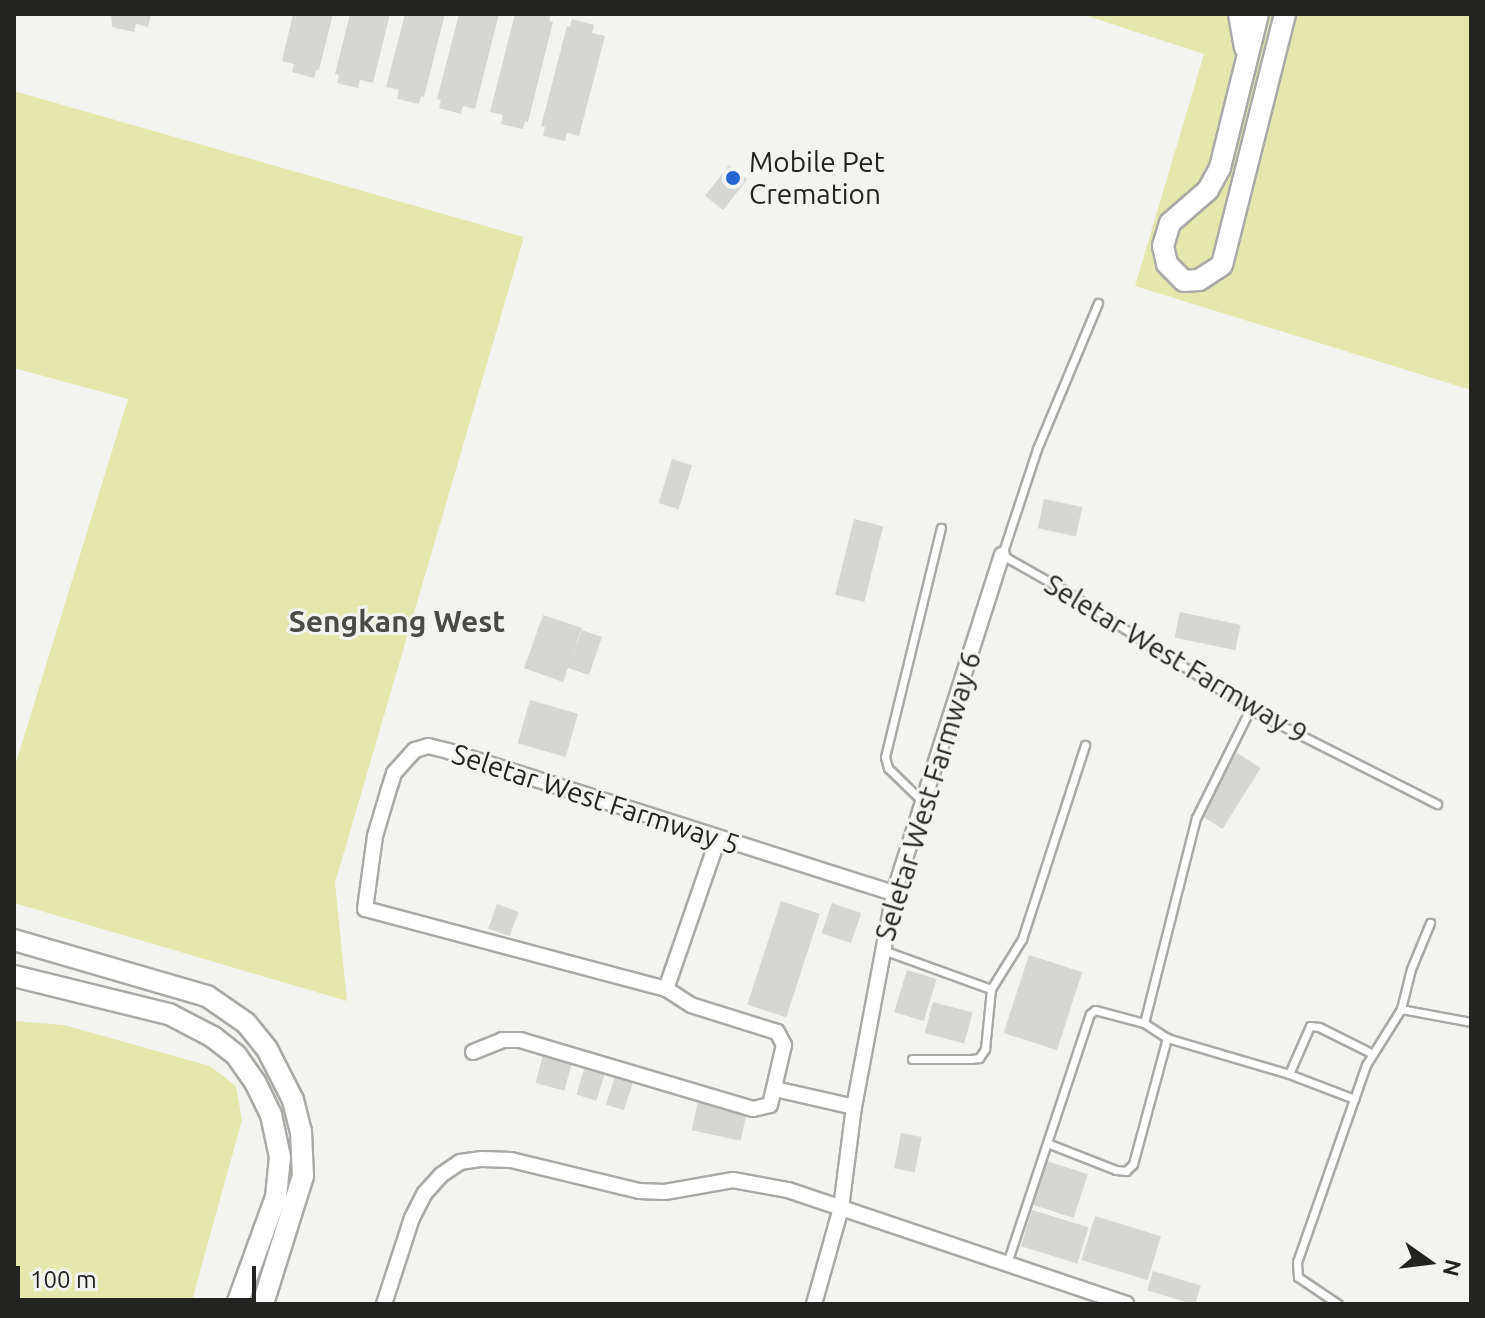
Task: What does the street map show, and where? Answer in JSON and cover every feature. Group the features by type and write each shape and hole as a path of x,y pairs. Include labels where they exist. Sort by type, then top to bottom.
{"main road":[{"path":"1239,14 1247,59"},
{"path":"1258,14 1220,168 1208,190 1170,223 1163,246 1167,264 1184,281 1199,280 1222,265 1285,14"},
{"path":"14,940 207,996 246,1023 275,1061 288,1085 299,1124 303,1176 263,1304"},
{"path":"14,976 169,1014 196,1027 236,1055 255,1082 271,1115 280,1157 276,1197 237,1304"}],"street":[{"name":"Seletar West Farmway 6","path":"814,1304 841,1208 854,1107 881,949 894,893 1002,555"},
{"name":"Seletar West Farmway 5","path":"666,989 365,909 375,836 394,773 415,750 428,746 894,893"},
{"path":"473,1052 502,1040 520,1040 753,1109 770,1105 784,1045 777,1032 691,1005 666,989 718,839"},
{"path":"775,1089 854,1107"},
{"path":"384,1304 412,1218 425,1193 441,1175 460,1162 511,1160 639,1191 665,1192 733,1180 788,1190 1126,1304"}],"lane":[{"name":"Seletar West Farmway 6","path":"1002,555 1037,449 1098,303"},
{"path":"923,803 888,768 885,757 941,528"},
{"name":"Seletar West Farmway 9","path":"1002,555 1062,589 1250,709 1437,804"},
{"path":"1144,1023 1196,818 1250,709"},
{"path":"912,1059 979,1058 985,1049 991,989 1022,939 1041,891 1085,745"},
{"path":"1338,1304 1298,1277 1297,1262 1371,1053 1401,1009 1411,969 1430,923"},
{"path":"881,949 991,989"},
{"path":"1007,1263 1090,1014 1102,1009 1144,1023 1167,1038 1289,1074 1354,1099"},
{"path":"1401,1009 1471,1022"},
{"path":"1289,1074 1310,1026 1319,1027 1371,1053"},
{"path":"1047,1143 1126,1171 1133,1164 1167,1038"}],"green space":[{"path":"1081,14 1471,14 1471,390 1135,286 1204,54"},
{"path":"14,91 524,237 335,883 347,1001 14,903 14,769 128,399 14,368"},
{"path":"14,1021 64,1025 210,1066 236,1086 242,1120 191,1304 14,1304"}],"building":[{"path":"111,14 151,14 148,27 136,24 134,32 112,27"},
{"path":"293,14 333,14 319,70 316,70 314,78 292,72 294,64 282,61"},
{"path":"350,14 390,14 373,83 360,80 358,88 337,83 339,75 335,74"},
{"path":"405,14 445,14 424,97 421,96 419,104 397,99 399,90 386,87"},
{"path":"459,14 499,14 475,109 463,106 461,114 439,108 441,100 437,99"},
{"path":"515,14 551,14 549,21 553,22 528,122 525,121 523,129 501,124 503,115 490,112"},
{"path":"572,19 594,25 592,33 605,36 579,136 567,133 565,141 543,136 545,127 541,126 567,26 570,27"},
{"path":"729,165 747,179 723,210 705,196"},
{"path":"672,459 692,465 679,509 659,503"},
{"path":"1044,499 1082,507 1076,536 1038,528"},
{"path":"854,519 883,526 864,602 835,595"},
{"path":"1180,612 1241,625 1235,650 1175,637"},
{"path":"543,615 582,628 571,659 582,630 602,637 589,675 568,668 563,682 524,668"},
{"path":"530,700 578,714 566,757 518,743"},
{"path":"1237,753 1261,768 1223,829 1199,814"},
{"path":"781,901 820,914 786,1017 747,1005"},
{"path":"832,903 861,913 851,943 822,933"},
{"path":"497,904 519,912 510,936 488,928"},
{"path":"1029,955 1082,972 1057,1050 1004,1033"},
{"path":"907,970 937,979 924,1021 894,1012"},
{"path":"933,1002 973,1013 964,1044 925,1033"},
{"path":"544,1051 573,1059 564,1091 535,1083"},
{"path":"586,1063 606,1069 596,1101 576,1095"},
{"path":"616,1073 634,1079 624,1110 606,1104"},
{"path":"698,1101 747,1111 741,1141 692,1130"},
{"path":"901,1133 922,1137 915,1172 894,1168"},
{"path":"1047,1161 1088,1174 1074,1218 1033,1205"},
{"path":"1032,1210 1088,1227 1077,1264 1021,1246"},
{"path":"1095,1216 1161,1236 1148,1280 1082,1260"},
{"path":"1153,1271 1201,1286 1195,1304 1147,1290"}],"place":[{"name":"Mobile Pet Cremation","path":"733,178"}],"district":[{"name":"Sengkang West","path":"397,621"}]}
